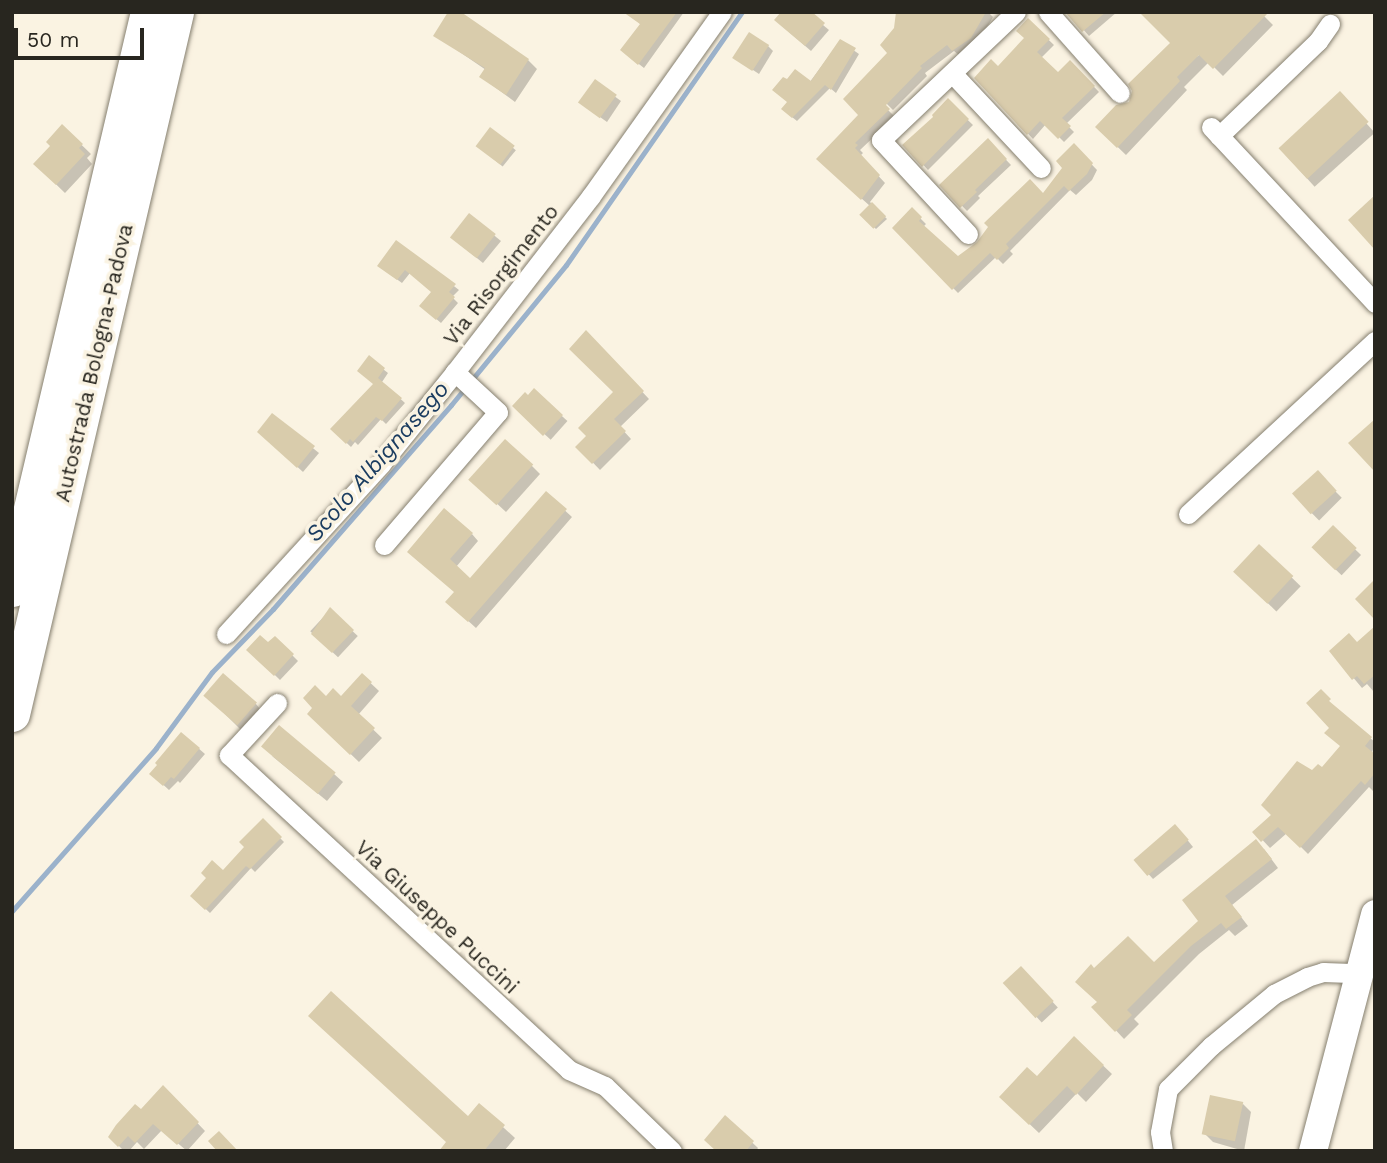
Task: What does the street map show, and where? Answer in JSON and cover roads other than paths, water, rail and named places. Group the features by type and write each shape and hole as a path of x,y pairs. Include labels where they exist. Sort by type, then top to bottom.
{"highway":[{"name":"Autostrada Bologna-Padova","path":"12,589 148,12"},
{"name":"Autostrada Bologna-Padova","path":"12,714 176,12"}],"street":[{"name":"Via Risorgimento","path":"226,634 381,464 464,379 722,12"},
{"path":"968,234 881,141 1016,12"},
{"path":"1048,12 1120,93"},
{"path":"1330,24 1318,41 1215,132 1375,303"},
{"path":"952,73 1041,168"},
{"path":"1188,514 1375,341"},
{"path":"384,545 498,412 464,379"},
{"name":"Via Giuseppe Puccini","path":"277,703 229,755 569,1070 605,1086 672,1151"},
{"path":"1313,1151 1375,914"},
{"path":"1164,1151 1160,1132 1168,1089 1211,1046 1274,994 1307,977 1323,972 1358,973"}],"waterway":[{"name":"Scolo Albignasego","path":"12,911 156,748 212,672 273,609 451,405 566,265 742,12"}]}
